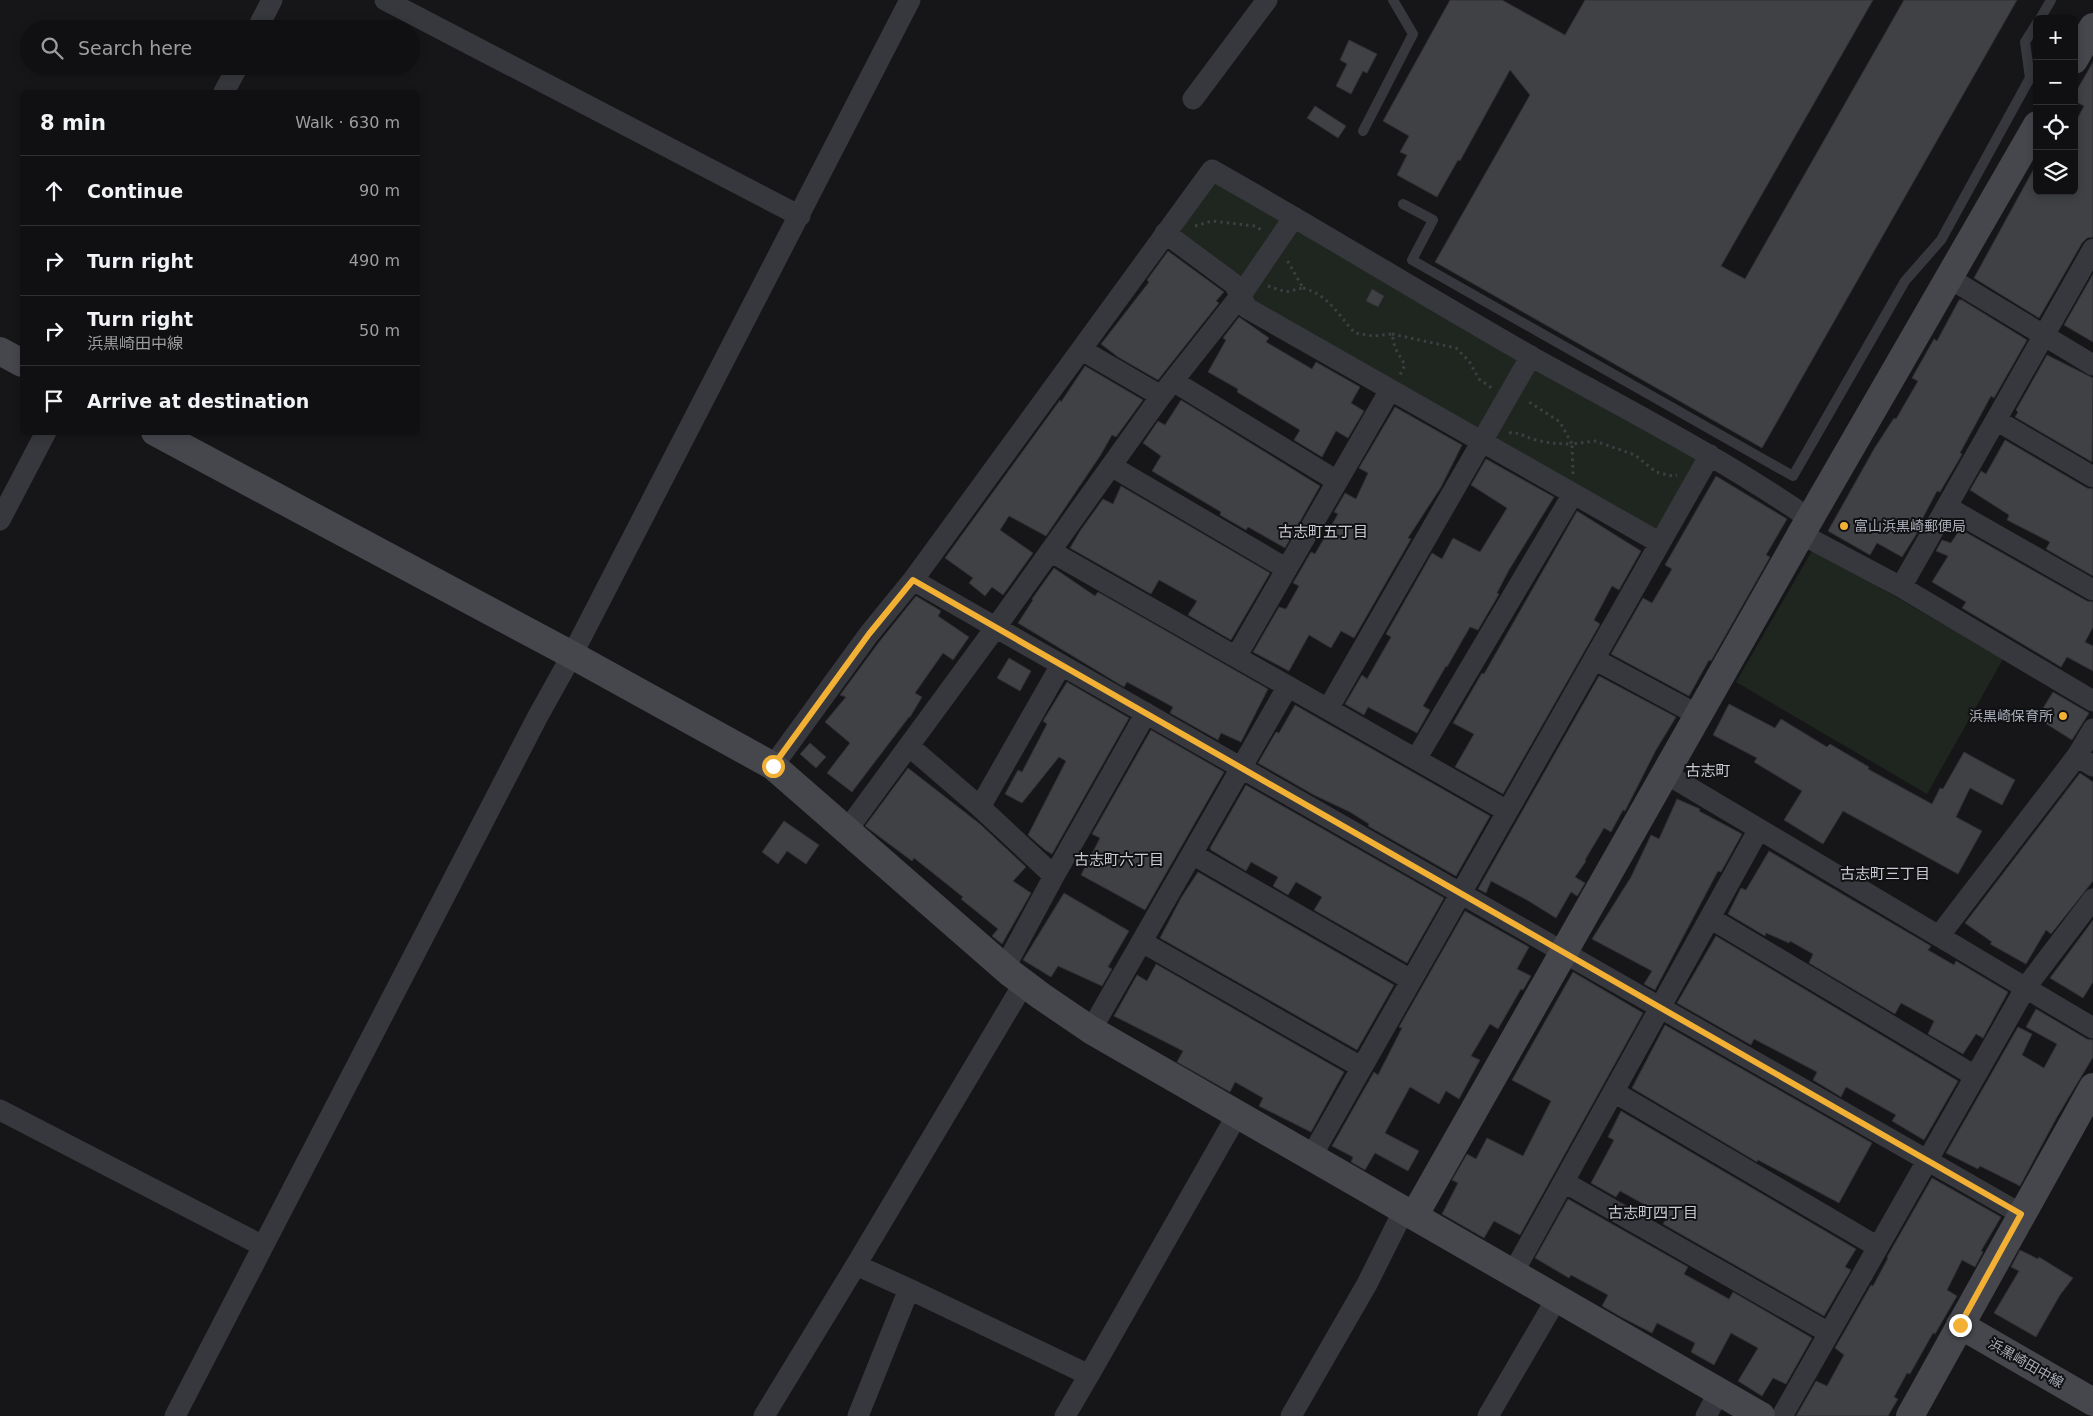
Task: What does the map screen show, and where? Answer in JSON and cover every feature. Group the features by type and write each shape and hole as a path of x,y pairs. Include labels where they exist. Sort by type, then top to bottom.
{"street":[{"path":"262,20 272,0"},
{"path":"385,0 800,216"},
{"path":"175,1416 800,216 910,0"},
{"path":"1193,99 1266,0"},
{"path":"2078,53 2093,27"},
{"path":"225,90 233,75"},
{"path":"1291,1416 1563,952 2033,132"},
{"path":"773,766 869,634 913,580 1212,170 1531,356 1710,455 1767,489 1805,527 1901,587 2093,701"},
{"path":"847,830 1167,389 1241,295 1294,217"},
{"path":"1166,233 1234,284 1247,308 1660,543"},
{"path":"1901,587 2093,249"},
{"path":"1949,278 2093,364"},
{"path":"1082,350 1167,389 1337,481"},
{"path":"0,351 20,362"},
{"path":"1328,709 1531,356"},
{"path":"1236,657 1390,390"},
{"path":"1996,420 2093,478"},
{"path":"0,520 44,435"},
{"path":"161,435 572,655 773,766 1014,975 1091,1030 1761,1416"},
{"path":"1310,1157 1710,455"},
{"path":"1111,466 1286,569"},
{"path":"1416,759 1573,494"},
{"path":"1947,506 2093,590"},
{"path":"1050,551 1507,811"},
{"path":"913,580 2021,1214"},
{"path":"1594,658 1698,715"},
{"path":"980,807 1061,665"},
{"path":"1091,1030 1288,686"},
{"path":"764,1416 856,1265 1014,975 1054,876 1146,713"},
{"path":"1939,936 2085,761 2093,729"},
{"path":"909,746 980,807 1054,876"},
{"path":"1665,773 2093,1028"},
{"path":"1513,1274 1759,829"},
{"path":"1192,854 1411,980"},
{"path":"1782,1416 2026,987 2093,899"},
{"path":"1710,918 1975,1076"},
{"path":"1142,942 1361,1067"},
{"path":"1910,1416 2093,1087"},
{"path":"1614,1092 1878,1247"},
{"path":"0,1110 263,1246"},
{"path":"1065,1416 1237,1114"},
{"path":"1564,1182 1829,1333"},
{"path":"856,1265 1089,1375"},
{"path":"858,1416 909,1289"},
{"path":"1488,1416 1557,1298"},
{"name":"浜黒崎田中線","path":"1960,1325 2093,1402"},
{"path":"1706,1416 1719,1392"}],"lane":[{"path":"1363,131 1413,34 1392,0"},
{"path":"2043,15 2052,0"},
{"path":"1403,204 1433,220 1412,260 1793,476 1905,281 1941,240 2030,78 2025,42 2033,29"}],"path":[{"path":"1303,288 1316,291 1332,305 1355,333 1372,336 1392,334 1395,348 1405,365 1390,390"},
{"path":"1572,444 1595,441 1635,455 1656,472 1672,476 1684,474"}],"shaded area":[{"path":"1209,162 1711,450 1660,539 1250,301 1161,224"},
{"path":"1813,549 2003,659 1927,794 1736,682"}],"building":[{"path":"1450,0 1502,0 1565,35 1585,0 1873,0 1721,266 1745,279 1904,0 2017,0 1762,448 1435,262 1530,95 1510,70 1460,161 1458,160 1437,197 1397,175 1407,155 1400,152 1409,136 1383,121"},
{"path":"1349,40 1377,54 1367,73 1363,71 1351,94 1336,86 1347,64 1340,60"},
{"path":"2093,62 2093,237 2087,238 2082,243 2039,318 1974,278 2033,170 2033,195 2078,195 2078,117 2084,106 2078,103 2078,88"},
{"path":"1315,106 1346,126 1338,138 1307,118"},
{"path":"1168,251 1224,292 1216,301 1219,303 1158,380 1118,357 1101,344 1149,282 1147,280"},
{"path":"2093,274 2093,342 2064,325"},
{"path":"1372,289 1384,296 1378,307 1366,301"},
{"path":"1959,300 1962,300 2027,340 1994,398 1991,396 1960,453 1962,454 1960,458 1940,492 1937,491 1917,529 1919,530 1902,557 1877,543 1870,555 1828,531 1874,449 1894,418 1896,419 1918,381 1912,378 1934,339 1937,341"},
{"path":"1239,317 1269,338 1266,342 1312,369 1316,362 1360,387 1351,403 1364,411 1348,438 1336,431 1322,457 1294,440 1300,430 1237,392 1238,389 1208,372 1226,340 1223,338"},
{"path":"2047,355 2093,378 2092,462 2015,417 2018,412 2016,410"},
{"path":"1085,366 1143,400 1116,437 1112,435 1046,536 1009,516 1000,530 1033,553 1003,595 992,587 985,596 969,583 973,578 945,558 1060,400 1061,402"},
{"path":"1181,400 1320,486 1285,548 1248,527 1246,530 1220,515 1221,512 1152,471 1161,456 1143,443 1158,421 1165,425"},
{"path":"1395,407 1462,445 1441,487 1408,538 1411,539 1354,638 1341,631 1331,648 1309,635 1289,671 1253,652 1279,607 1286,609 1299,586 1293,583 1311,552 1315,554 1338,514 1334,512 1345,493 1356,499 1368,473 1359,468"},
{"path":"2005,440 2087,488 2093,489 2093,576 2046,549 2050,542 2007,520 2009,515 1970,490 1981,471 1986,474"},
{"path":"1486,459 1554,497 1509,570 1497,593 1499,594 1478,630 1470,627 1446,666 1423,706 1430,710 1417,733 1368,707 1364,715 1345,704 1362,675 1367,679 1391,637 1386,634 1432,553 1442,559 1453,538 1480,552 1507,508 1471,485"},
{"path":"1716,476 1787,519 1766,555 1770,557 1689,696 1611,654 1643,598 1652,603 1672,569 1665,565"},
{"path":"1121,486 1270,573 1231,640 1188,615 1197,601 1159,580 1151,594 1070,548 1103,499 1113,504"},
{"path":"1577,511 1641,551 1619,590 1612,586 1594,620 1600,624 1503,794 1455,767 1474,734 1453,723 1482,673 1484,674"},
{"path":"1960,529 2087,601 2093,602 2093,627 2085,642 2093,646 2093,671 2067,657 2061,667 1962,608 1966,602 1932,582 1948,556 1936,551 1942,540 1951,543"},
{"path":"1054,568 1095,596 1098,592 1268,689 1241,742 1221,733 1218,740 1170,713 1173,707 1127,682 1124,687 1018,623"},
{"path":"916,596 941,611 938,616 969,637 953,660 943,653 915,693 922,697 910,717 852,792 827,773 850,743 825,722 846,697 840,695"},
{"path":"1009,658 1031,671 1020,691 997,678"},
{"path":"1599,676 1676,717 1656,750 1625,811 1623,810 1611,832 1604,828 1575,877 1585,883 1578,895 1571,892 1556,918 1491,881 1486,893 1478,889"},
{"path":"1067,682 1129,718 1052,854 1028,835 1066,761 1059,757 1022,803 1005,794 1018,770 1022,772 1047,724 1043,721"},
{"name":"浜黒崎保育所","path":"2053,692 2089,713 2072,740 2037,718"},
{"path":"1729,704 1775,728 1781,719 1827,747 1830,744 1869,767 1868,769 1932,804 1940,788 1943,789 1964,752 2015,780 2002,805 1970,788 1956,817 1982,831 1958,874 1843,811 1823,844 1784,820 1802,791 1754,762 1757,758 1713,735"},
{"path":"1295,705 1490,816 1456,876 1368,826 1369,824 1350,812 1314,795 1258,763 1276,732 1279,733"},
{"path":"1151,730 1224,772 1145,910 1081,875 1100,838 1092,834"},
{"path":"810,743 826,757 816,768 800,754"},
{"path":"908,768 980,824 1026,867 1013,881 1031,893 1002,944 992,936 998,929 961,899 963,897 914,858 912,861 865,826"},
{"path":"2080,773 2093,782 2093,881 2051,934 2046,930 2026,964 1990,944 1992,942 1965,923"},
{"path":"1246,785 1444,898 1407,963 1314,910 1322,897 1296,882 1288,895 1273,886 1278,877 1251,862 1246,871 1211,850 1210,848"},
{"path":"1677,799 1700,809 1699,811 1742,834 1721,872 1718,871 1655,990 1644,984 1652,971 1592,939 1631,877 1651,835 1659,839"},
{"path":"784,821 819,845 806,864 787,851 778,864 762,852"},
{"path":"1769,851 1931,946 1928,950 1954,965 1956,961 2008,992 1983,1038 1976,1034 1963,1054 1928,1034 1934,1021 1901,1003 1895,1014 1809,963 1813,954 1790,941 1789,943 1766,933 1765,936 1728,914 1741,888 1746,890"},
{"path":"1198,872 1394,985 1357,1050 1160,938 1181,898"},
{"path":"1064,893 1129,931 1108,967 1112,969 1102,986 1058,966 1051,977 1023,960"},
{"path":"1465,911 1529,947 1517,969 1531,976 1523,990 1521,989 1498,1029 1490,1024 1471,1056 1480,1060 1459,1099 1446,1091 1439,1104 1410,1087 1385,1133 1419,1151 1408,1171 1375,1153 1365,1170 1351,1162 1353,1157 1332,1146 1374,1072 1378,1075 1402,1028 1399,1027"},
{"path":"2093,920 2093,982 2083,998 2050,978"},
{"path":"1716,936 1958,1081 1924,1140 1892,1121 1896,1115 1846,1087 1841,1097 1813,1080 1817,1072 1754,1039 1751,1045 1677,1003"},
{"path":"1156,964 1344,1072 1311,1132 1259,1106 1263,1098 1235,1082 1230,1092 1177,1062 1183,1051 1114,1016 1137,975 1147,981"},
{"path":"1573,972 1643,1013 1520,1235 1494,1221 1484,1238 1442,1214 1458,1183 1452,1180 1467,1154 1476,1159 1487,1138 1523,1156 1551,1101 1512,1080"},
{"path":"2036,1009 2087,1039 2093,1040 2093,1057 2057,1117 2020,1186 1980,1166 1978,1169 1946,1153 2018,1027 2032,1034 2022,1055 2044,1068 2057,1044 2026,1027"},
{"path":"1665,1025 1872,1143 1839,1203 1758,1160 1757,1162 1632,1088"},
{"path":"1621,1111 1856,1249 1845,1267 1851,1270 1824,1316 1663,1224 1667,1217 1620,1191 1616,1197 1591,1183 1614,1140 1608,1137"},
{"path":"1932,1178 2001,1217 1981,1251 1983,1252 1975,1267 1962,1260 1947,1290 1957,1296 1910,1374 1907,1373 1894,1397 1898,1399 1888,1416 1796,1416 1816,1381 1827,1386 1844,1355 1835,1348 1871,1285 1873,1286 1887,1257"},
{"path":"1568,1199 1688,1267 1684,1274 1729,1299 1733,1292 1812,1338 1786,1384 1773,1378 1762,1396 1738,1381 1758,1348 1731,1333 1714,1365 1691,1352 1695,1343 1657,1323 1652,1333 1621,1317 1602,1306 1608,1295 1571,1275 1569,1278 1535,1258"},
{"path":"2020,1250 2038,1259 2039,1257 2073,1278 2060,1295 2036,1337 1994,1313 2019,1271 2011,1267"}],"place":[{"name":"富山浜黒崎郵便局","path":"1844,526"},
{"name":"浜黒崎保育所","path":"2063,716"}],"district":[{"name":"古志町五丁目","path":"1323,532"},
{"name":"古志町","path":"1708,771"},
{"name":"古志町六丁目","path":"1119,860"},
{"name":"古志町三丁目","path":"1885,874"},
{"name":"古志町四丁目","path":"1653,1213"}],"route":[{"path":"773,766 869,634 913,580 2021,1214 1960,1325"}]}
